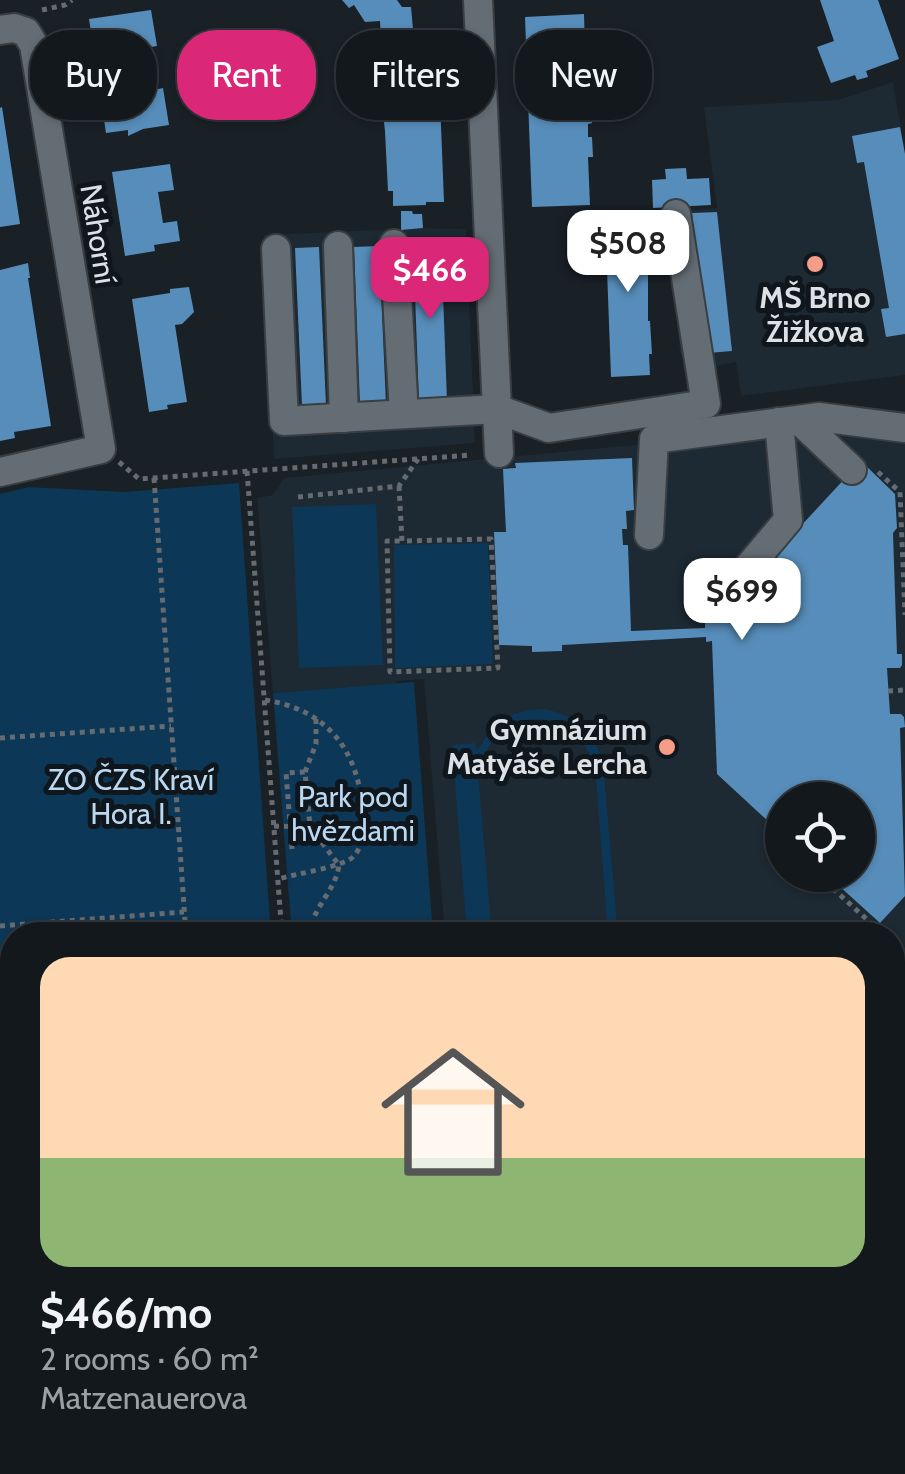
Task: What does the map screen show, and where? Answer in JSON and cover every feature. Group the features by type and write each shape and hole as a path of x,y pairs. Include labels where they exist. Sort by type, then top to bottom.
{"street":[{"path":"478,0 498,453"},
{"name":"Náhorní","path":"22,24 34,45 101,448"},
{"path":"276,249 284,421 497,409 548,428 706,404 676,214"},
{"path":"394,244 404,414"},
{"path":"338,246 344,418"},
{"path":"649,535 654,439 819,417 905,428"},
{"path":"789,421 863,469"},
{"path":"742,576 788,520 789,421"},
{"path":"0,472 101,448"}],"path":[{"path":"22,24 72,0"},
{"path":"101,448 139,479 498,453"},
{"path":"402,541 399,486 418,459"},
{"path":"863,469 900,492 905,615"},
{"path":"247,471 281,922"},
{"path":"154,478 185,922"},
{"path":"298,497 399,486"},
{"path":"491,539 498,668 390,672 388,541 402,541 491,539"},
{"path":"888,691 905,690"},
{"path":"265,700 306,711 336,736 359,778 363,810 362,835 352,858 339,865 278,879"},
{"path":"311,922 338,876 339,865 310,827 305,772 316,744 316,719"},
{"path":"0,738 171,726"},
{"path":"292,849 286,773 305,772"},
{"path":"274,826 310,827"},
{"path":"837,892 870,922"},
{"path":"53,922 184,912"}],"shaded area":[{"name":"MŠ Brno Žižkova","path":"893,82 905,153 905,375 741,396 736,362 690,371 680,352 666,212 717,208 704,107 838,100"},
{"path":"466,229 475,443 274,459 264,235"},
{"name":"Gymnázium Matyáše Lercha","path":"836,426 905,437 905,922 444,922 424,679 273,693 257,498 273,495 284,478"}],"green space":[{"name":"ZO ČZS Kraví Hora I.","path":"239,483 270,922 0,922 0,494 29,487 124,492"},
{"path":"376,504 383,665 299,668 292,507"},
{"path":"488,543 493,664 395,668 394,545"},
{"name":"Park pod hvězdami","path":"414,682 432,922 291,922 273,693"},
{"path":"546,709 567,717 583,727 595,742 603,763 617,922 607,922 595,766 569,730 551,721 534,719 516,723 500,734 487,750 478,773 491,922 466,922 452,745 475,743 477,751 497,724 523,712"}],"building":[{"path":"342,0 397,0 402,7 411,7 413,30 380,30 380,21 365,22 354,5 349,8"},
{"path":"820,0 878,0 899,59 866,71 868,77 857,80 855,75 831,83 817,47 834,41"},
{"path":"151,10 154,30 91,30 89,19"},
{"path":"584,14 584,30 525,30 525,17"},
{"path":"157,84 158,89 163,88 169,125 128,136 128,130 106,133 104,120 157,120"},
{"path":"0,108 20,224 0,227"},
{"path":"384,120 441,120 444,202 393,206 393,191 388,191"},
{"path":"529,120 592,120 588,124 593,157 588,157 590,205 532,207"},
{"path":"900,127 905,154 905,334 886,337 881,309 889,308 864,162 857,163 852,136"},
{"path":"170,164 174,190 158,192 163,223 177,221 180,241 154,245 155,251 125,256 112,172"},
{"path":"686,168 687,179 709,178 711,205 653,208 652,180 666,179 665,169"},
{"path":"401,211 422,214 423,228 401,230"},
{"path":"717,212 732,351 708,353 692,213"},
{"path":"645,214 650,375 611,377 605,216"},
{"path":"441,241 447,401 419,402 413,242"},
{"path":"379,246 386,404 360,405 354,247"},
{"path":"319,247 326,405 302,406 295,248"},
{"path":"28,263 51,426 14,432 15,438 0,441 0,270"},
{"path":"189,287 194,312 182,324 175,325 187,402 149,412 132,299"},
{"name":"Gymnázium Matyáše Lercha","path":"632,458 634,510 626,511 627,529 622,529 623,545 628,545 631,631 705,628 705,623 711,623 861,461 895,494 897,654 902,654 902,665 887,668 890,714 901,714 905,727 900,728 905,896 881,922 846,892 875,892 875,782 765,782 765,818 717,774 712,641 706,642 706,637 562,645 562,651 532,652 532,646 499,645 494,532 506,532 503,469 516,468 515,463"}],"place":[{"name":"MŠ Brno Žižkova","path":"815,264"},
{"name":"Gymnázium Matyáše Lercha","path":"667,747"}]}
